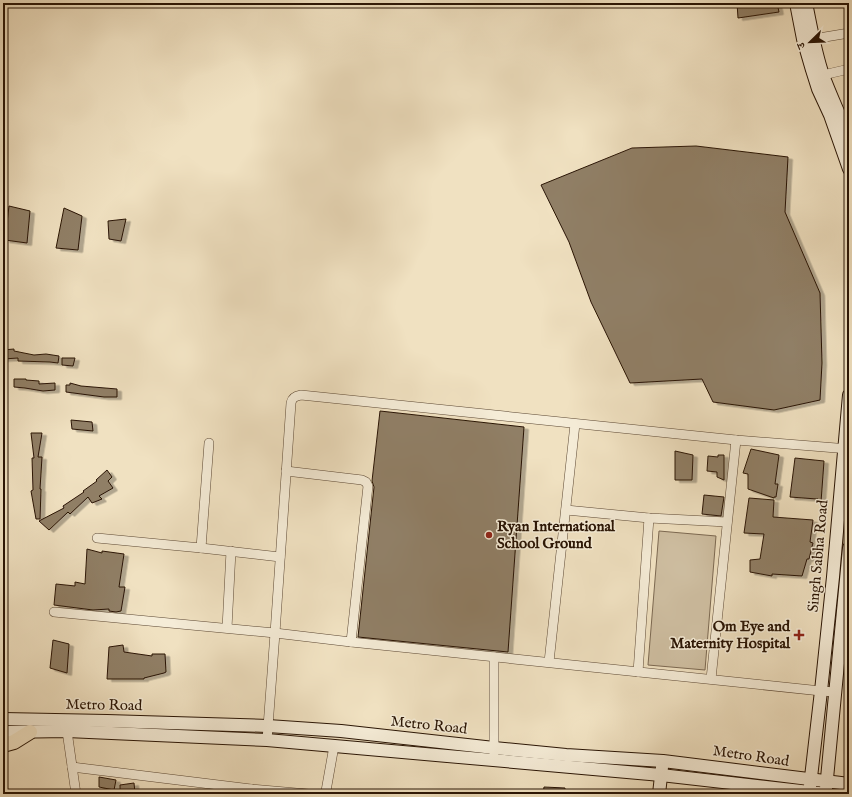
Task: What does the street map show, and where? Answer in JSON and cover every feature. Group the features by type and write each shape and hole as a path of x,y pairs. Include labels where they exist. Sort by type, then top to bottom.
{"main road":[{"path":"3,745 14,742 30,732"}],"street":[{"path":"796,3 808,39 816,53 823,75 849,138"},
{"path":"806,3 808,39 816,84 830,116 849,169"},
{"path":"808,39 849,33"},
{"path":"823,75 849,69"},
{"path":"267,740 276,633 291,403 294,397 301,395 736,440 847,449"},
{"name":"Singh Sabha Road","path":"810,786 847,449 849,395"},
{"path":"550,662 575,424"},
{"path":"711,679 736,440"},
{"path":"201,548 209,443"},
{"path":"286,472 362,480 366,482 369,488 351,642"},
{"path":"566,510 649,518 727,522"},
{"path":"638,672 649,518"},
{"path":"97,538 280,557"},
{"name":"Singh Sabha Road","path":"826,794 849,548"},
{"path":"227,628 231,551"},
{"path":"833,576 847,578"},
{"path":"54,612 276,633 835,692"},
{"path":"494,657 494,754"},
{"name":"Metro Road","path":"3,719 268,726 341,731 494,754 786,791 827,782 849,784"},
{"path":"67,731 76,794"},
{"name":"Metro Road","path":"3,732 67,731 267,740 334,746 494,754 566,755 663,761 709,766 810,786 826,794"},
{"path":"323,794 326,791 334,746"},
{"path":"659,794 663,761"},
{"path":"72,767 251,792 308,794"}],"shaded area":[{"path":"659,531 716,536 705,670 648,665"}],"building":[{"path":"737,3 777,3 779,12 738,18"},
{"path":"696,146 788,157 785,212 820,293 822,363 820,400 774,410 713,402 702,379 630,383 591,302 569,242 541,185 632,148"},
{"path":"9,206 30,211 27,243 5,240"},
{"path":"64,208 82,216 78,250 56,248"},
{"path":"126,219 121,241 109,239 108,221"},
{"path":"14,349 14,351 34,355 46,354 59,356 58,363 18,361 18,358 3,359 3,350"},
{"path":"62,358 75,358 73,366 62,365"},
{"path":"14,379 39,381 39,384 55,383 55,390 43,391 14,387"},
{"path":"70,383 81,386 117,389 117,397 104,397 66,392 66,385 70,385"},
{"path":"380,411 524,427 508,652 358,637 374,487 372,481"},
{"path":"71,420 92,422 93,431 72,429"},
{"path":"31,433 42,433 38,457 42,457 40,519 36,519 31,491 33,490 32,458 34,458"},
{"path":"751,449 779,455 775,484 778,484 776,497 774,498 748,489 748,474 743,473"},
{"path":"675,451 693,455 692,480 675,480"},
{"path":"718,455 724,455 724,480 717,477 717,472 707,471 708,456 718,457"},
{"path":"795,458 824,461 821,502 817,498 790,497"},
{"path":"107,470 112,477 108,481 113,488 99,496 102,499 92,503 88,497 70,514 68,512 49,530 39,521 64,508 63,506 84,492 83,491 97,481 96,480"},
{"path":"704,495 724,497 721,516 702,514"},
{"path":"749,498 774,500 773,517 813,520 810,542 813,543 809,559 807,559 802,576 772,574 772,576 750,572 750,560 760,559 764,534 744,533"},
{"path":"87,549 102,553 102,551 124,554 119,587 125,587 121,611 109,611 109,609 93,610 54,605 56,584 75,586 75,582 85,584"},
{"path":"53,640 69,644 67,673 50,668"},
{"path":"123,645 124,652 152,656 152,654 165,654 166,672 144,679 107,679 109,647"},
{"path":"99,777 116,780 114,790 99,787"},
{"path":"134,783 135,793 120,792 120,785"},
{"path":"544,787 565,788 565,794 543,794"}],"place":[{"name":"Ryan International School Ground","path":"489,535"},
{"name":"Om Eye and Maternity Hospital","path":"799,635"}]}
